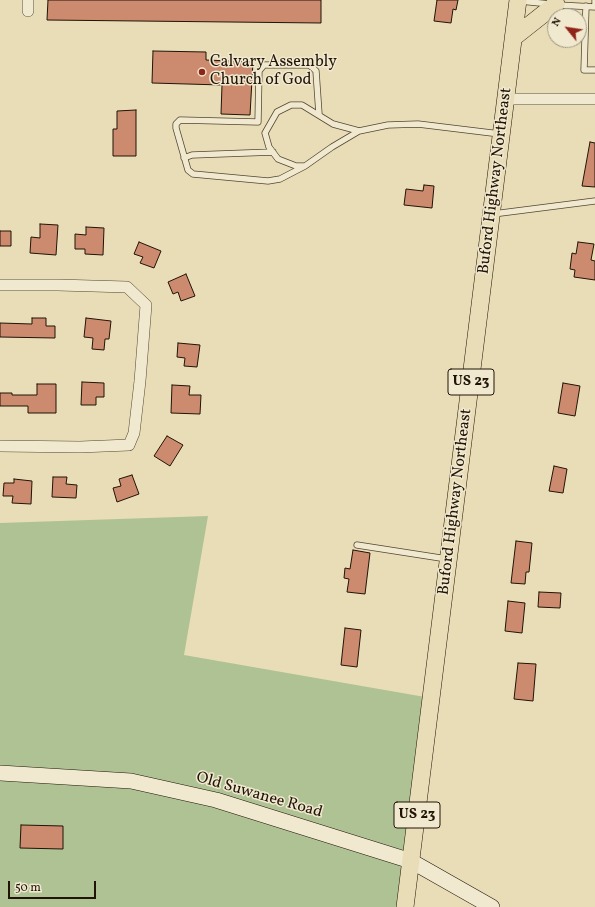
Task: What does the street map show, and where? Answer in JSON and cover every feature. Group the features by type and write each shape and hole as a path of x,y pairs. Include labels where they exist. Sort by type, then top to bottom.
{"main road":[{"name":"Buford Highway Northeast","path":"411,861 507,100 518,0"},
{"path":"513,38 556,4"},
{"name":"US 23","path":"405,907 411,861"}],"street":[{"path":"507,100 595,99"},
{"path":"0,285 127,287 146,305 134,434 129,445 80,447 0,446"},
{"name":"Old Suwanee Road","path":"0,773 131,781 216,800 411,861 492,907"}],"lane":[{"path":"518,0 595,7 595,0"},
{"path":"586,6 584,70 595,70"},
{"path":"258,122 259,71 264,65 309,65 313,68 316,71 319,114"},
{"path":"306,166 296,166 278,159 269,147 265,133 277,112 291,105 302,105 319,114 333,124 359,131"},
{"path":"269,126 258,122 180,120 176,128 188,170 193,174 268,181 280,179 306,166 322,156 332,146 359,131 388,125 418,124 502,134"},
{"path":"184,158 192,155 273,152"},
{"path":"492,214 595,201"},
{"path":"357,545 449,559"}],"green space":[{"path":"208,516 184,655 425,697 399,907 0,907 0,523"}],"building":[{"path":"48,0 321,0 321,23 47,20"},
{"path":"437,0 458,0 456,10 453,9 451,23 434,21"},
{"name":"Calvary Assembly Church of God","path":"153,51 206,52 206,60 253,62 250,115 221,114 222,85 152,83"},
{"path":"136,110 136,156 113,156 113,129 117,129 117,111"},
{"path":"590,142 595,143 595,187 582,186"},
{"path":"424,185 434,186 432,208 404,205 406,189 423,191"},
{"path":"40,224 58,225 56,255 30,253 31,237 40,238"},
{"path":"86,227 104,228 103,255 85,254 85,249 75,249 75,234 86,235"},
{"path":"0,231 11,231 11,246 0,246"},
{"path":"139,242 161,251 154,268 140,263 143,257 134,254"},
{"path":"578,242 594,244 591,260 595,261 595,280 574,277 575,270 570,269 572,253 576,254"},
{"path":"186,274 195,296 181,301 178,292 173,294 168,282"},
{"path":"32,318 46,318 46,326 55,326 55,338 0,337 0,323 32,324"},
{"path":"86,318 111,321 109,339 105,339 104,350 92,349 93,338 84,337"},
{"path":"178,343 200,345 197,367 184,366 185,358 177,357"},
{"path":"82,382 104,383 104,397 96,397 96,405 81,405"},
{"path":"563,383 580,386 575,416 558,413"},
{"path":"37,384 56,384 56,413 28,413 28,406 0,406 0,393 12,393 12,395 37,395"},
{"path":"172,385 190,386 189,395 201,395 200,414 171,413"},
{"path":"167,436 183,445 170,466 154,456"},
{"path":"554,466 567,469 563,493 549,491"},
{"path":"132,475 139,494 117,502 113,488 121,486 119,479"},
{"path":"53,477 67,477 66,484 77,485 76,498 52,497"},
{"path":"14,479 32,481 31,504 12,503 13,496 3,496 4,483 14,483"},
{"path":"516,541 532,543 529,572 526,572 525,584 511,583"},
{"path":"353,550 370,553 365,594 347,592 349,579 344,578 345,568 350,569"},
{"path":"539,592 561,593 560,608 538,607"},
{"path":"508,601 525,603 522,633 505,631"},
{"path":"345,628 361,630 357,667 341,665"},
{"path":"518,663 536,664 533,701 514,699"},
{"path":"21,825 63,826 63,849 20,848"}],"place":[{"name":"Calvary Assembly Church of God","path":"202,72"}]}
